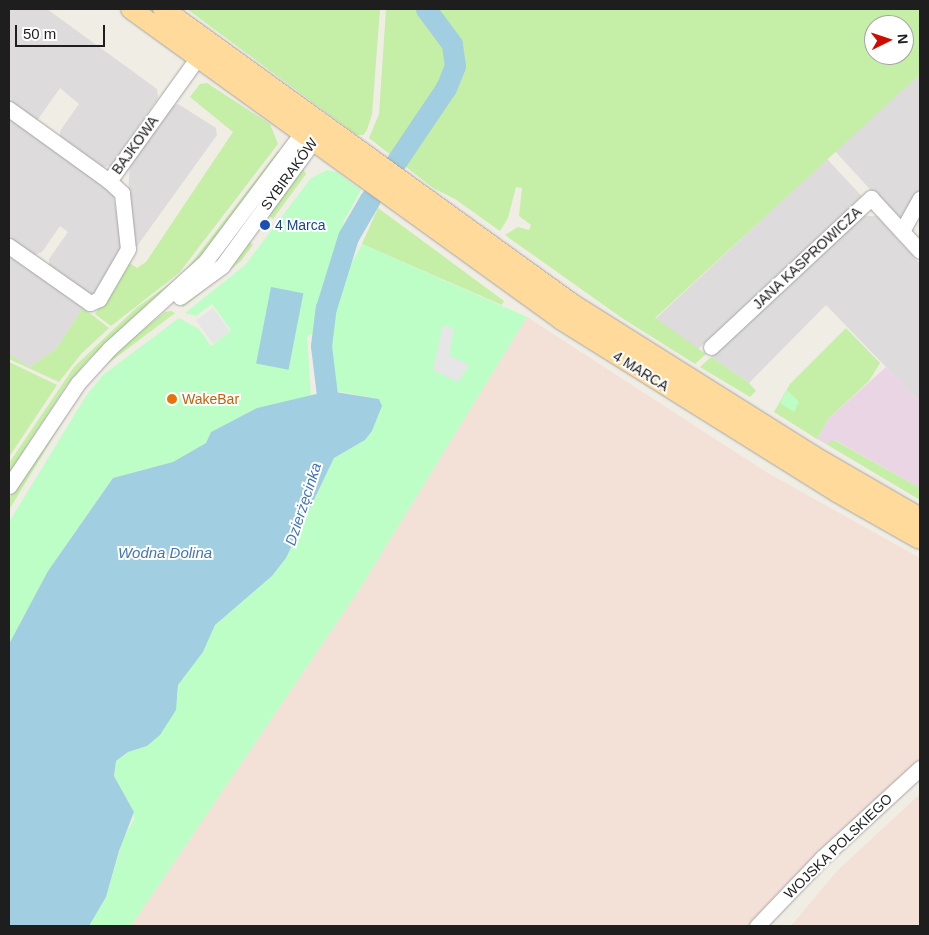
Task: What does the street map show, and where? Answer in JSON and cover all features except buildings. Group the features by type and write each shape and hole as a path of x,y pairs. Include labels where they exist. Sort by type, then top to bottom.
{"main road":[{"name":"4 MARCA","path":"131,9 198,57 313,129 604,326 920,518"},
{"name":"4 MARCA","path":"163,9 313,129 600,345 838,492 920,539"}],"street":[{"name":"BAJKOWA","path":"9,109 109,181 198,57"},
{"name":"SYBIRAKÓW","path":"9,486 78,383 106,353 143,320 217,272 313,129"},
{"path":"9,246 86,302 96,301 128,249 122,194 109,181"},
{"name":"JANA KASPROWICZA","path":"711,346 871,198 920,251"},
{"path":"902,231 920,199"},
{"name":"WOJSKA POLSKIEGO","path":"757,926 816,864 920,768"}],"shaded area":[{"path":"9,9 47,9 157,89 158,98 111,166 101,167 60,138 60,131 79,104 60,88 36,122 9,102"},
{"path":"920,74 920,188 906,215 898,220 835,151"},
{"path":"178,104 216,128 217,135 132,253 128,195 130,163 171,106"},
{"path":"9,118 113,193 122,245 93,296 49,268 49,259 68,232 60,226 42,252 33,256 9,238"},
{"path":"827,159 862,196 691,356 656,319"},
{"path":"865,216 877,216 920,264 920,402 826,305 749,383 711,357 726,339"},
{"path":"9,255 83,308 56,349 30,367 9,354"},
{"path":"213,308 230,331 213,344 196,320"},
{"path":"527,317 766,472 920,558 920,764 758,926 131,926 359,590"},
{"path":"443,325 454,329 449,355 469,365 458,382 433,370"},
{"path":"886,367 920,402 920,488 835,440 826,444 817,439 828,419"},
{"path":"920,794 920,926 791,926 837,871"}],"green space":[{"path":"187,9 380,9 372,114 367,130 363,135 357,135"},
{"path":"386,9 920,9 920,74 655,318 706,354 695,364 622,318 505,235 518,227 529,230 531,225 519,216 522,188 516,187 508,218 500,231 455,199 433,188 369,138 379,114"},
{"path":"207,83 270,124 278,144 179,273 111,326 95,314 128,262 137,268 146,262 233,132 190,97 200,84"},
{"path":"278,151 282,153 208,253 88,360 66,386 9,473 9,463 74,367 136,308 182,275"},
{"path":"302,167 306,174 273,219 268,215"},
{"path":"327,170 336,172 361,190 344,221 315,332 307,337 311,396 257,408 211,432 206,443 173,462 113,478 48,571 9,644 9,522 86,396 103,375 179,318 199,329 211,346 231,330 212,304 196,316 185,313 245,265 311,178"},
{"path":"378,208 504,301 502,305 362,244"},
{"path":"249,241 253,245 241,261 182,308 182,302"},
{"path":"362,244 527,317 359,590 131,926 89,926 106,897 123,839 134,819 134,812 114,776 116,761 128,752 147,746 178,695 178,685 203,652 215,625 272,576 286,558 334,458 365,440 372,431 382,406 379,399 336,391 329,348 338,289"},
{"path":"83,308 109,328 81,354 59,382 9,359 9,354 30,367 56,349"},
{"path":"171,311 175,313 98,371 130,340 165,312"},
{"path":"846,328 880,363 869,381 828,419 817,439 774,412 790,384"},
{"path":"711,357 749,383 756,391 750,397 700,367"},
{"path":"9,362 57,385 9,457"},
{"path":"787,390 799,402 794,412 780,403"},
{"path":"80,393 9,510 9,499 51,431"},
{"path":"834,440 920,488 920,500 826,444"}],"water":[{"path":"271,287 303,293 289,370 256,364"},
{"name":"Wodna Dolina","path":"329,391 379,399 382,406 372,431 365,440 334,458 286,558 272,576 215,625 203,652 178,685 176,710 160,735 147,746 128,752 116,761 114,776 134,812 119,851 106,897 89,926 9,926 9,644 48,571 113,478 173,462 206,443 211,432 257,408"}],"waterway":[{"name":"Dzierżęcinka","path":"396,162 446,88 455,66 452,44 426,9"},
{"name":"Dzierżęcinka","path":"330,420 321,346 326,308 348,237 370,199"}],"place":[{"name":"4 Marca","path":"265,225"},
{"name":"WakeBar","path":"172,399"}]}
